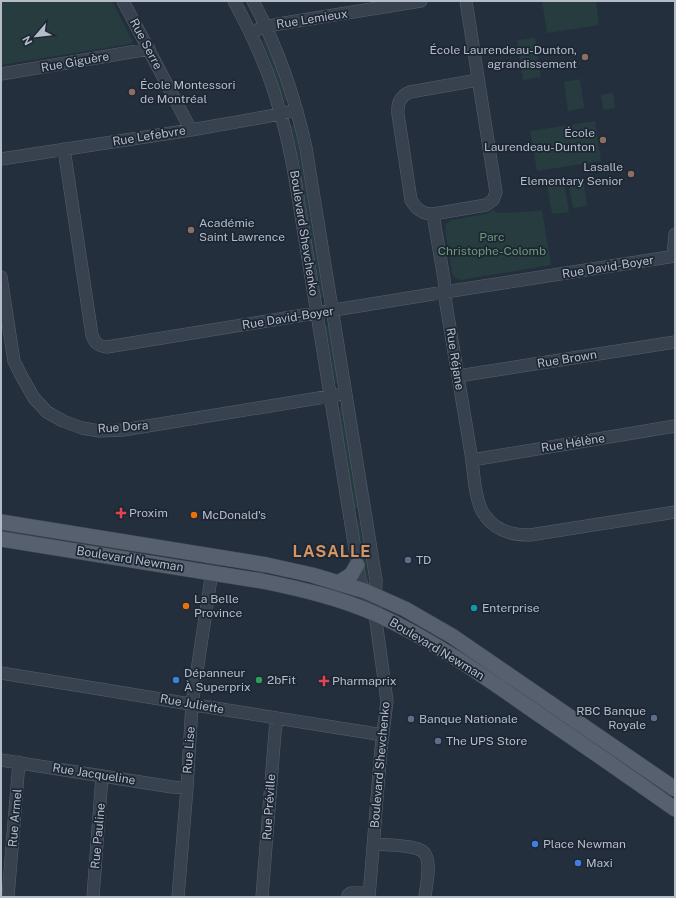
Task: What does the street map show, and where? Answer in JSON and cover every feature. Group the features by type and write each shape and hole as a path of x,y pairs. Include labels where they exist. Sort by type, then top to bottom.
{"main road":[{"name":"Boulevard Newman","path":"1,522 215,556 295,571 370,594 420,617 457,639 675,789"},
{"name":"Boulevard Newman","path":"1,538 298,588 330,597 375,614 415,633 463,662 675,809"},
{"path":"338,583 351,575 358,565"}],"street":[{"name":"Rue Serre","path":"123,1 191,130"},
{"name":"Boulevard Shevchenko","path":"234,1 250,32 271,83 281,114 293,169 360,580 370,594 375,614 386,693 369,895 350,892 348,897"},
{"name":"Boulevard Shevchenko","path":"253,1 266,26 284,71 297,109 306,148 376,580 370,594"},
{"name":"Rue Lemieux","path":"250,32 266,26 366,5 421,1"},
{"path":"466,1 496,187 495,195 493,200 486,205 433,214 422,212 411,200 398,114 400,100 402,96 410,92 478,80"},
{"name":"Rue Giguère","path":"1,74 149,49"},
{"name":"Rue Lefebvre","path":"1,159 191,130 281,114 297,109"},
{"name":"Rue David-Boyer","path":"64,149 92,335 94,341 100,347 107,348 674,256"},
{"name":"Rue Réjane","path":"433,214 477,497 482,511 490,522 508,533 530,535 675,512"},
{"path":"674,256 675,234"},
{"name":"Rue Dora","path":"1,277 3,302 14,361 22,377 34,398 47,412 63,421 82,428 99,431 123,430 346,394"},
{"name":"Rue Brown","path":"458,376 675,342"},
{"name":"Rue Hélène","path":"472,460 675,426"},
{"name":"Rue Lise","path":"178,897 192,704 215,556"},
{"name":"Rue Juliette","path":"1,674 383,735"},
{"name":"Rue Préville","path":"262,897 277,718"},
{"name":"Rue Jacqueline","path":"1,760 172,787 187,788"},
{"name":"Rue Armel","path":"8,897 19,762"},
{"name":"Rue Pauline","path":"93,897 102,776"},
{"path":"374,844 420,849 424,852 428,863 425,897"}],"green space":[{"path":"1,1 112,1 133,42 130,44 1,65"},
{"path":"542,1 596,1 599,25 547,33"},
{"path":"535,38 541,77 523,80 517,40"},
{"path":"264,40 275,64 287,100 284,101 262,41"},
{"path":"580,79 584,108 568,111 564,82"},
{"path":"613,93 615,108 603,110 601,95"},
{"path":"595,121 601,161 537,171 530,131"},
{"path":"294,125 301,157 324,297 321,297 300,166 291,126"},
{"path":"583,178 587,206 573,208 568,180"},
{"path":"564,181 569,212 552,214 547,184"},
{"name":"Parc Christophe-Colomb","path":"493,210 498,213 542,210 551,265 461,280 454,277 452,273 445,229 446,224 451,220 486,214"},
{"path":"325,325 328,325 338,383 335,383"},
{"path":"342,408 358,508 355,509 339,409"},
{"path":"359,520 369,581 367,581 357,521"},
{"path":"1,529 154,554 120,551 1,532"}],"place":[{"name":"École Laurendeau-Dunton, agrandissement","path":"585,57"},
{"name":"École Montessori de Montréal","path":"132,92"},
{"name":"École Laurendeau-Dunton","path":"603,140"},
{"name":"Lasalle Elementary Senior","path":"631,174"},
{"name":"Académie Saint Lawrence","path":"191,230"},
{"name":"Proxim","path":"121,513"},
{"name":"McDonald's","path":"194,515"},
{"name":"TD","path":"408,560"},
{"name":"La Belle Province","path":"186,606"},
{"name":"Enterprise","path":"474,608"},
{"name":"Dépanneur À Superprix","path":"176,680"},
{"name":"2bFit","path":"259,680"},
{"name":"Pharmaprix","path":"324,681"},
{"name":"RBC Banque Royale","path":"654,718"},
{"name":"Banque Nationale","path":"411,719"},
{"name":"The UPS Store","path":"438,741"},
{"name":"Place Newman","path":"535,844"},
{"name":"Maxi","path":"578,863"}],"district":[{"name":"LASALLE","path":"332,551"}]}
